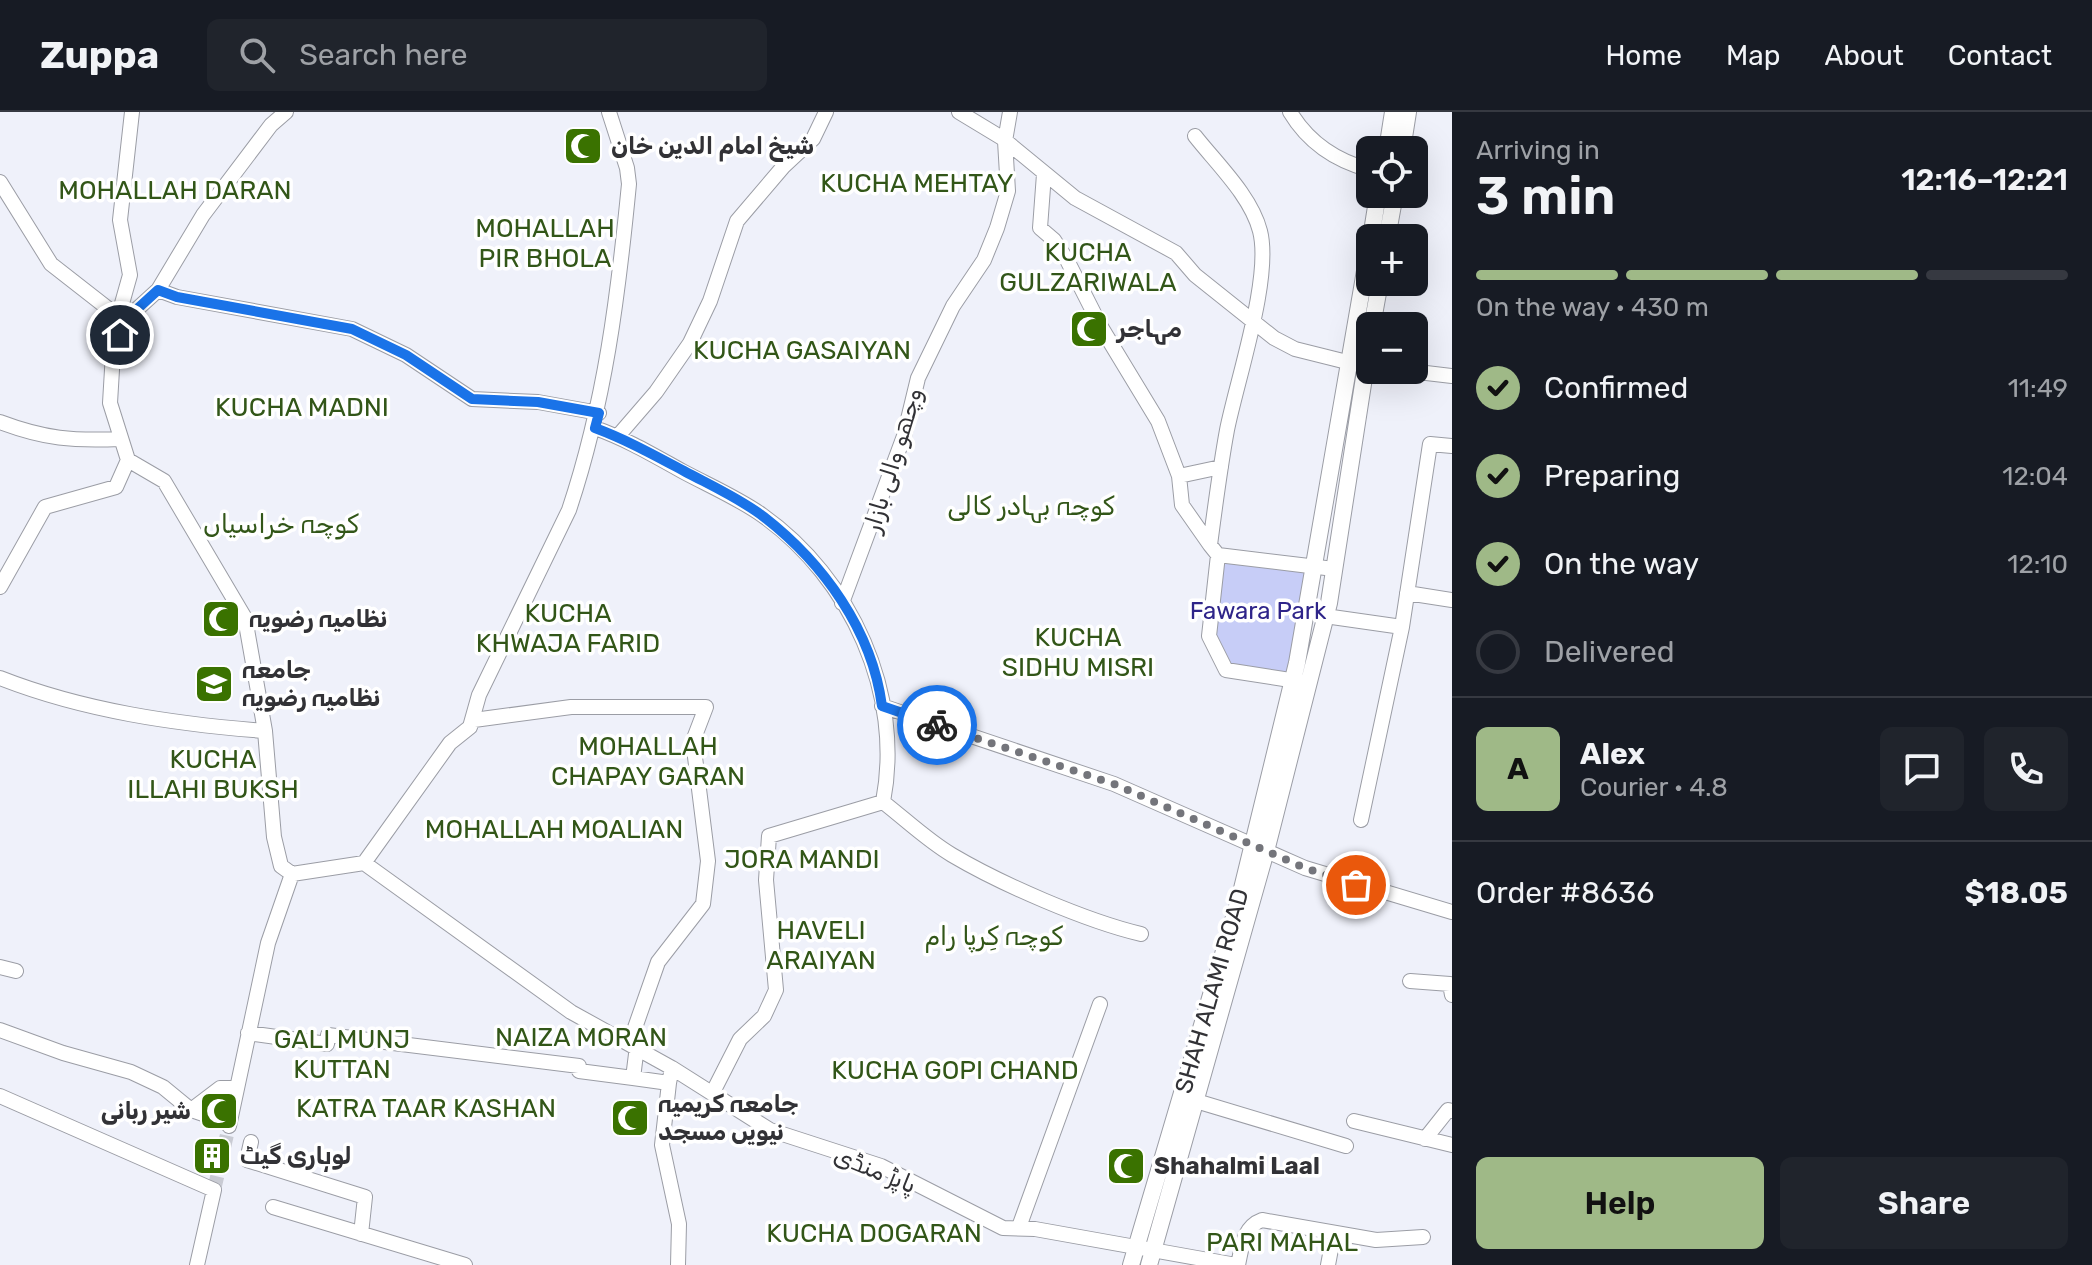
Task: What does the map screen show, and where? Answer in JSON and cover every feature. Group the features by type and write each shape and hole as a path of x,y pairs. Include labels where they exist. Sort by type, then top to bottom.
{"street":[{"path":"124,321 121,307 130,275 120,220 132,112"},
{"path":"286,112 271,125 203,215 158,290 124,321 113,353 110,403 120,439 128,460 164,481 245,618 265,731 274,837 281,866 292,874 364,863 571,1012 634,1044"},
{"path":"364,863 426,775 474,720 479,695 569,510 597,420 618,298 629,184 609,112"},
{"path":"618,436 656,392 690,343 710,301 737,221 783,167 813,139 826,112"},
{"path":"959,112 1005,141 1075,198 1176,253 1195,275 1252,323 1295,349 1356,365"},
{"name":"وچھو والی بازار","path":"842,603 895,465 911,417 918,378 953,306 984,260 997,228 1009,177 1005,141 1010,112"},
{"path":"1290,112 1322,149 1356,166"},
{"path":"1389,136 1393,112"},
{"path":"1404,136 1408,112"},
{"path":"1195,136 1251,208 1260,231 1262,253 1252,323 1221,467 1209,636 1226,670 1301,682"},
{"path":"1044,174 1040,228 1054,240 1067,260 1101,327 1158,421 1179,476 1182,505 1214,550 1334,569"},
{"path":"0,182 51,264 124,321"},
{"path":"158,290 177,297 352,329 406,355 472,399 538,402 597,420 618,436 762,515 811,560 842,603 872,656 888,751 883,802"},
{"path":"1428,373 1452,376"},
{"name":"SHAH ALAMI ROAD","path":"1301,682 1313,566 1357,384"},
{"name":"SHAH ALAMI ROAD","path":"1152,1257 1196,1101 1301,682 1325,616 1359,384"},
{"path":"0,422 39,437 87,442 120,439"},
{"path":"1361,820 1402,627 1430,444 1452,446"},
{"path":"0,587 45,507 116,487 128,460"},
{"path":"1179,476 1221,467"},
{"path":"1407,593 1452,600"},
{"path":"1325,616 1402,627"},
{"path":"0,678 41,694 169,723 265,731"},
{"path":"474,720 511,712 581,706 706,707 693,741 708,861 703,904 658,962 634,1044 633,1078"},
{"path":"882,706 1114,784 1305,868 1452,912"},
{"path":"713,1092 740,1039 764,1016 776,990 766,880 769,836 883,802"},
{"path":"883,802 949,853 973,867 1102,923 1141,934"},
{"name":"SHAH ALAMI ROAD","path":"1131,1265 1260,848"},
{"path":"0,1030 63,1053 131,1072 163,1087 191,1110 229,1124 268,943 292,874"},
{"path":"0,967 16,971"},
{"path":"1410,981 1451,988"},
{"path":"1019,1227 1100,1004"},
{"path":"248,1033 327,1044 328,1035 579,1066 579,1071 633,1078 670,1076 662,1145 679,1224 678,1265"},
{"name":"پاپڑ منڈی","path":"634,1044 670,1076 713,1092 770,1130 881,1166 1003,1228 1019,1227 1136,1248 1152,1257 1237,1265"},
{"path":"191,1110 220,1088 236,1088"},
{"path":"0,1096 214,1190 197,1265"},
{"path":"1196,1101 1346,1146"},
{"path":"1425,1139 1448,1110 1452,1111"},
{"path":"1354,1121 1452,1145"},
{"path":"251,1142 247,1160 365,1197 361,1234"},
{"path":"273,1207 465,1265"},
{"path":"1237,1265 1245,1234 1253,1223 1262,1220 1376,1240 1423,1237"},
{"path":"1328,1265 1334,1233"}],"green space":[{"name":"Fawara Park","path":"1218,555 1313,566 1292,681 1232,673 1215,646"}],"tunnel":[{"path":"214,1190 229,1126"}],"way so far":[{"path":"937,725 1114,784 1305,868 1356,885"}],"place":[{"name":"شیخ امام الدین خان","path":"583,146"},
{"name":"مہاجر","path":"1089,329"},
{"name":"نظامیہ رضویہ","path":"221,619"},
{"name":"جامعہ نظامیہ رضویہ","path":"214,684"},
{"name":"شیر ربانی","path":"219,1111"},
{"name":"جامعہ کریمیہ نیویں مسجد","path":"630,1118"},
{"name":"لوہاری گیٹ","path":"212,1156"},
{"name":"Shahalmi Laal","path":"1126,1166"}],"district":[{"name":"KUCHA MEHTAY","path":"917,183"},
{"name":"MOHALLAH DARAN","path":"175,190"},
{"name":"MOHALLAH PIR BHOLA","path":"545,243"},
{"name":"KUCHA GULZARIWALA","path":"1088,267"},
{"name":"KUCHA GASAIYAN","path":"802,350"},
{"name":"KUCHA MADNI","path":"302,407"},
{"name":"کوچہ بہادر کالی","path":"1031,506"},
{"name":"کوچہ خراسیاں","path":"281,524"},
{"name":"KUCHA KHWAJA FARID","path":"568,628"},
{"name":"KUCHA SIDHU MISRI","path":"1078,652"},
{"name":"MOHALLAH CHAPAY GARAN","path":"648,761"},
{"name":"KUCHA ILLAHI BUKSH","path":"213,774"},
{"name":"MOHALLAH MOALIAN","path":"554,829"},
{"name":"JORA MANDI","path":"802,859"},
{"name":"کوچہ کِرپا رام","path":"994,936"},
{"name":"HAVELI ARAIYAN","path":"821,945"},
{"name":"NAIZA MORAN","path":"581,1037"},
{"name":"GALI MUNJ KUTTAN","path":"342,1054"},
{"name":"KUCHA GOPI CHAND","path":"955,1070"},
{"name":"KATRA TAAR KASHAN","path":"426,1108"},
{"name":"KUCHA DOGARAN","path":"874,1233"},
{"name":"PARI MAHAL","path":"1282,1242"}],"route":[{"path":"120,335 124,321 158,290 177,297 352,329 406,355 472,399 538,402 599,413 595,428 630,440 762,515 790,540 811,560 851,617 872,656 882,706 937,725"}]}
